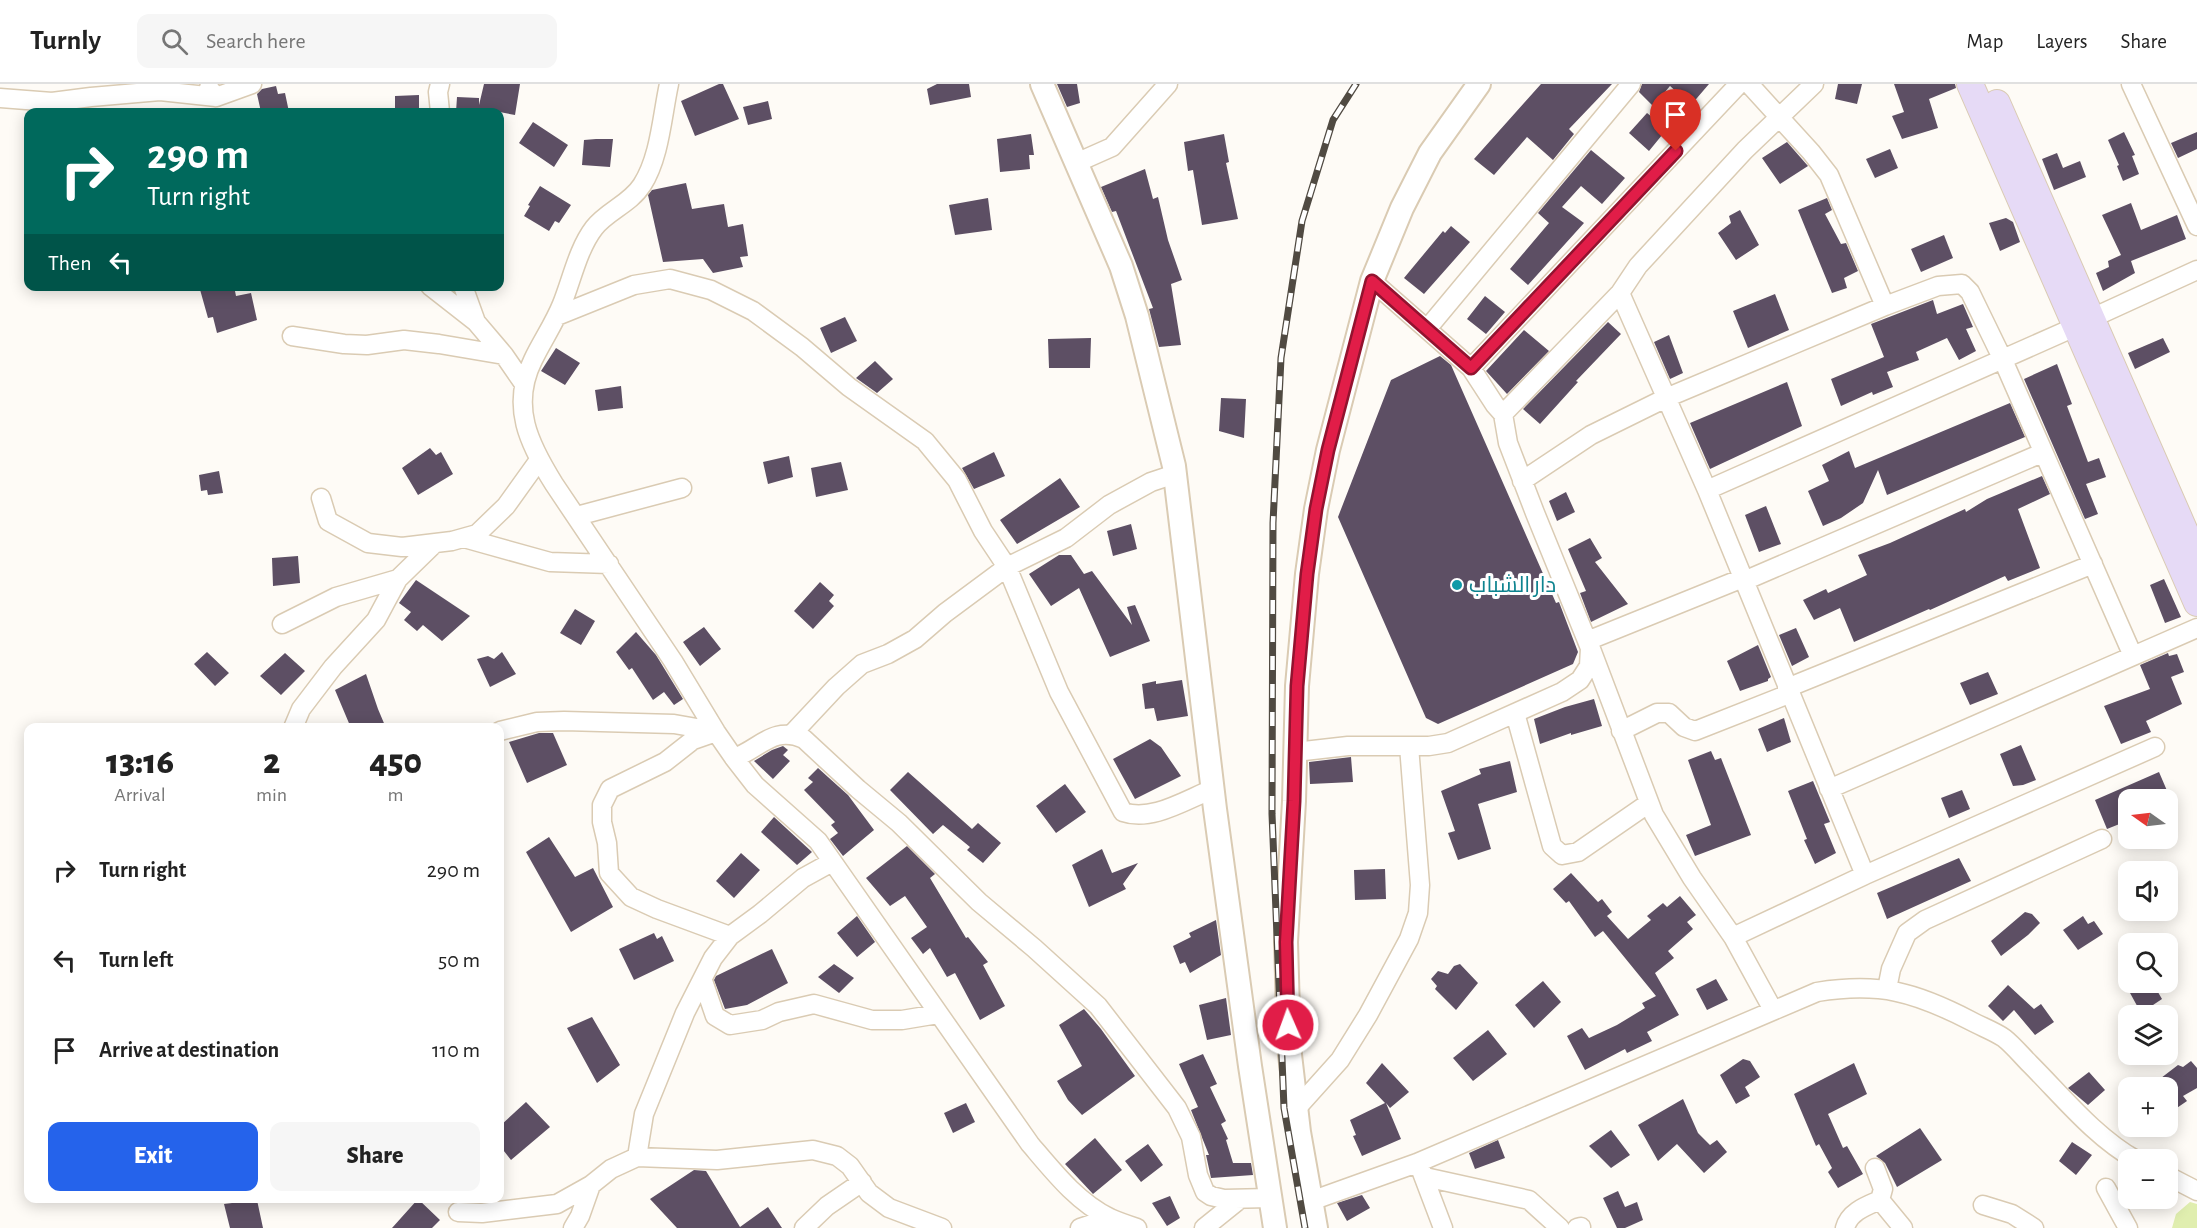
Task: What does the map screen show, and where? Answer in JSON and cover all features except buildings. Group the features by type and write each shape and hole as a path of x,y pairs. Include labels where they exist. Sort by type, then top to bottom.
{"main road":[{"path":"1970,84 2197,559"},
{"path":"1989,84 2197,603"}],"street":[{"path":"0,98 51,102 160,91 214,94 252,84"},
{"path":"440,84 438,92 440,108"},
{"path":"669,84 649,171 631,198 604,217 593,229 584,246 557,316 533,360 522,393 522,412 528,434 539,460 674,661 734,758 755,785 818,841 892,944 1005,1110 1051,1169 1084,1201 1110,1218 1137,1228"},
{"path":"1042,84 1121,266 1137,316 1174,474 1248,1054 1275,1228"},
{"path":"1076,164 1112,147 1168,84"},
{"path":"1316,1228 1296,1109 1289,1046 1286,942 1297,686 1307,574 1316,509 1331,439 1372,281 1402,208 1430,153 1479,84"},
{"path":"1427,329 1631,84"},
{"path":"1471,368 1739,84"},
{"path":"1749,84 1829,175 1885,306"},
{"path":"1503,414 1620,293 1638,266 1745,150 1814,84"},
{"path":"2131,84 2197,226"},
{"path":"1707,490 2003,360 2197,270"},
{"path":"557,316 634,285 670,279 711,290 753,311 802,347 849,387 925,441 957,480 983,531 1007,567 1059,692 1123,812 1134,816 1148,815 1213,789"},
{"path":"1372,281 1471,368 1494,405 1503,414 1508,443 1522,481 1589,644 1649,803 1692,878 1733,937 1773,1010"},
{"path":"1522,481 1591,435 1666,398 1885,306 1938,286 1962,284 1970,292 2003,360 2133,656"},
{"path":"436,291 476,322 504,355 524,384"},
{"path":"465,291 476,322"},
{"path":"1620,293 1707,490 1865,875"},
{"path":"292,336 356,344 404,340 504,355"},
{"path":"1589,644 2042,453"},
{"path":"321,498 328,520 368,543 402,547 464,538 477,534 506,506 539,460"},
{"path":"792,734 861,664 888,654 915,639 945,613 1007,567 1066,538 1109,504 1127,493 1174,474"},
{"path":"577,516 682,488"},
{"path":"464,538 550,562 609,564"},
{"path":"295,723 301,709 333,666 376,620 398,579 435,543"},
{"path":"1621,731 1657,713 1669,713 1684,727 1695,731 2093,564"},
{"path":"282,624 336,597 398,579"},
{"path":"1829,789 2197,628"},
{"path":"1295,752 1364,745 1409,746 1448,743 1562,693 1580,680 1589,666 1589,644"},
{"path":"1515,713 1552,846 1562,855 1578,852 1649,803"},
{"path":"504,730 537,722 564,722 674,724 716,732"},
{"path":"716,732 693,740 665,762 610,789 602,805 603,822 609,873 631,897 730,936"},
{"path":"734,758 747,753 770,736 792,734 804,739 899,823 979,902 1098,1006 1177,1108 1191,1137 1198,1175 1205,1192 1218,1198 1270,1198"},
{"path":"1296,1109 1340,1060 1368,1015 1409,939 1418,913 1420,885 1409,746"},
{"path":"1733,937 1865,875 2155,747"},
{"path":"1887,989 1892,969 1907,933 1925,920 2102,839"},
{"path":"637,1157 644,1114 686,1013 713,958 730,936 803,878 832,862"},
{"path":"703,981 716,1016 730,1025 762,1020 779,1012 814,1004 872,1020 902,1020 938,1014"},
{"path":"1311,1201 1421,1170 1817,992 1859,988 1887,989 1950,1010 2004,1038 2089,1123 2119,1149"},
{"path":"458,1212 482,1214 557,1204 591,1185 611,1169 637,1157 717,1160 813,1150 837,1156 850,1166 869,1193 889,1208 942,1228"},
{"path":"1875,1168 1883,1189 1880,1200"},
{"path":"1421,1170 1443,1228"},
{"path":"1421,1170 1528,1200 1560,1228"},
{"path":"2178,1181 2197,1191"},
{"path":"804,1228 826,1206 862,1182"},
{"path":"573,1228 580,1216 591,1185"},
{"path":"2106,1188 2128,1228"},
{"path":"1204,1228 1240,1199"},
{"path":"1845,1228 1847,1220 1860,1209 1880,1200"},
{"path":"1880,1200 1903,1228"},
{"path":"1983,1205 2012,1214 2034,1228"},
{"path":"1080,1228 1110,1218"}],"green space":[{"path":"2190,1202 2197,1204 2197,1228 2172,1228 2176,1214"}],"railway":[{"path":"1305,1228 1284,1108 1272,814 1273,523 1281,358 1302,221 1333,120 1356,84"}],"place":[{"name":"دار الشباب","path":"1457,585"}],"route":[{"path":"1288,1025 1286,942 1294,801 1297,686 1307,574 1316,509 1328,450 1372,281 1471,368 1676,151"}]}
